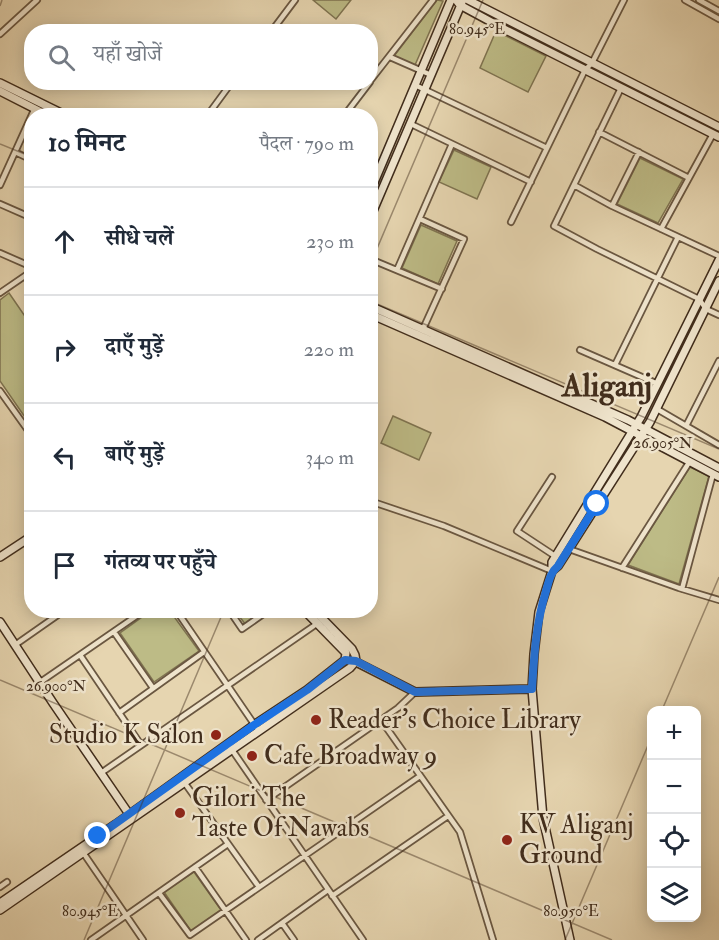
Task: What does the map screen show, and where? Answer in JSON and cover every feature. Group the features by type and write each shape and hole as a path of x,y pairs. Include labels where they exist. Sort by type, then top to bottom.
{"street":[{"path":"0,34 37,0"},
{"path":"277,24 295,0"},
{"path":"378,72 433,0"},
{"path":"378,173 451,0"},
{"path":"468,0 719,127"},
{"path":"511,222 585,70 592,63 624,0"},
{"path":"685,0 719,11"},
{"path":"378,200 460,2 585,70 716,136 689,178 661,229"},
{"path":"696,2 719,19"},
{"path":"390,57 431,75"},
{"path":"0,83 51,108"},
{"path":"415,85 547,148"},
{"path":"621,88 554,226 699,299 706,309 719,315"},
{"path":"213,108 226,90"},
{"path":"350,108 364,90"},
{"path":"0,91 35,108"},
{"path":"411,124 531,182"},
{"path":"0,184 24,132"},
{"path":"599,132 689,178"},
{"path":"397,270 452,144"},
{"path":"15,152 24,156"},
{"path":"612,206 639,152"},
{"path":"570,940 543,818 532,689 539,612 555,556 635,428 719,258 574,185"},
{"path":"0,204 24,214"},
{"path":"420,219 464,239 423,329"},
{"path":"615,365 678,237"},
{"path":"0,253 24,265"},
{"path":"378,262 441,289"},
{"path":"0,293 24,275"},
{"path":"552,571 558,566 644,432 719,282"},
{"path":"378,309 605,417 644,432 717,473"},
{"path":"378,317 522,377"},
{"path":"580,350 658,384"},
{"path":"686,426 719,362"},
{"path":"0,391 24,425"},
{"path":"0,402 5,398"},
{"path":"657,409 719,445"},
{"path":"644,432 690,461 717,473"},
{"path":"622,568 690,461"},
{"path":"682,589 717,473"},
{"path":"552,477 517,531 555,556"},
{"path":"378,504 444,526 552,571"},
{"path":"0,557 24,541"},
{"path":"569,549 719,600"},
{"path":"15,645 54,618"},
{"path":"39,683 134,618"},
{"path":"181,618 259,732"},
{"path":"234,618 242,629 258,618"},
{"path":"316,618 352,649 356,661"},
{"path":"318,618 346,653 345,660"},
{"path":"101,773 320,621"},
{"path":"0,622 39,683 131,816"},
{"path":"114,632 153,688"},
{"path":"119,713 204,652"},
{"path":"80,655 141,745"},
{"path":"230,747 254,725 307,690 345,660 356,661 415,692 532,689"},
{"path":"0,910 116,824 230,747 259,732 350,668 356,661"},
{"path":"266,800 398,708 415,692"},
{"path":"381,720 460,832 493,940"},
{"path":"230,747 363,940"},
{"path":"159,893 190,935 420,776"},
{"path":"182,779 260,887"},
{"path":"258,940 448,816"},
{"path":"92,940 228,844"},
{"path":"0,903 82,850"},
{"path":"82,850 143,940"},
{"path":"195,867 246,940"},
{"path":"0,887 7,882"},
{"path":"282,923 294,940"}],"shaded area":[{"path":"313,0 351,0 336,19"},
{"path":"437,0 443,1 415,65 394,56"},
{"path":"496,31 546,56 528,92 480,68"},
{"path":"454,150 491,167 477,199 439,182"},
{"path":"640,158 683,179 658,223 617,204"},
{"path":"421,225 457,241 438,284 402,268"},
{"path":"9,293 24,315 24,416 0,381 0,300"},
{"path":"393,416 431,433 419,460 381,443"},
{"path":"690,467 709,476 679,584 628,565"},
{"path":"141,618 175,618 199,651 154,682 120,633"},
{"path":"240,618 255,618 246,625"},
{"path":"194,872 221,910 191,931 164,892"}],"place":[{"name":"Reader's Choice Library","path":"316,720"},
{"name":"Studio K Salon","path":"216,735"},
{"name":"Cafe Broadway 9","path":"252,756"},
{"name":"Gilori The Taste Of Nawabs","path":"180,813"},
{"name":"KV Aliganj Ground","path":"507,840"}],"district":[{"name":"Aliganj","path":"607,386"}],"route":[{"path":"98,836 307,690 345,660 356,661 415,692 532,689 539,612 552,571 558,566 597,504"}]}
